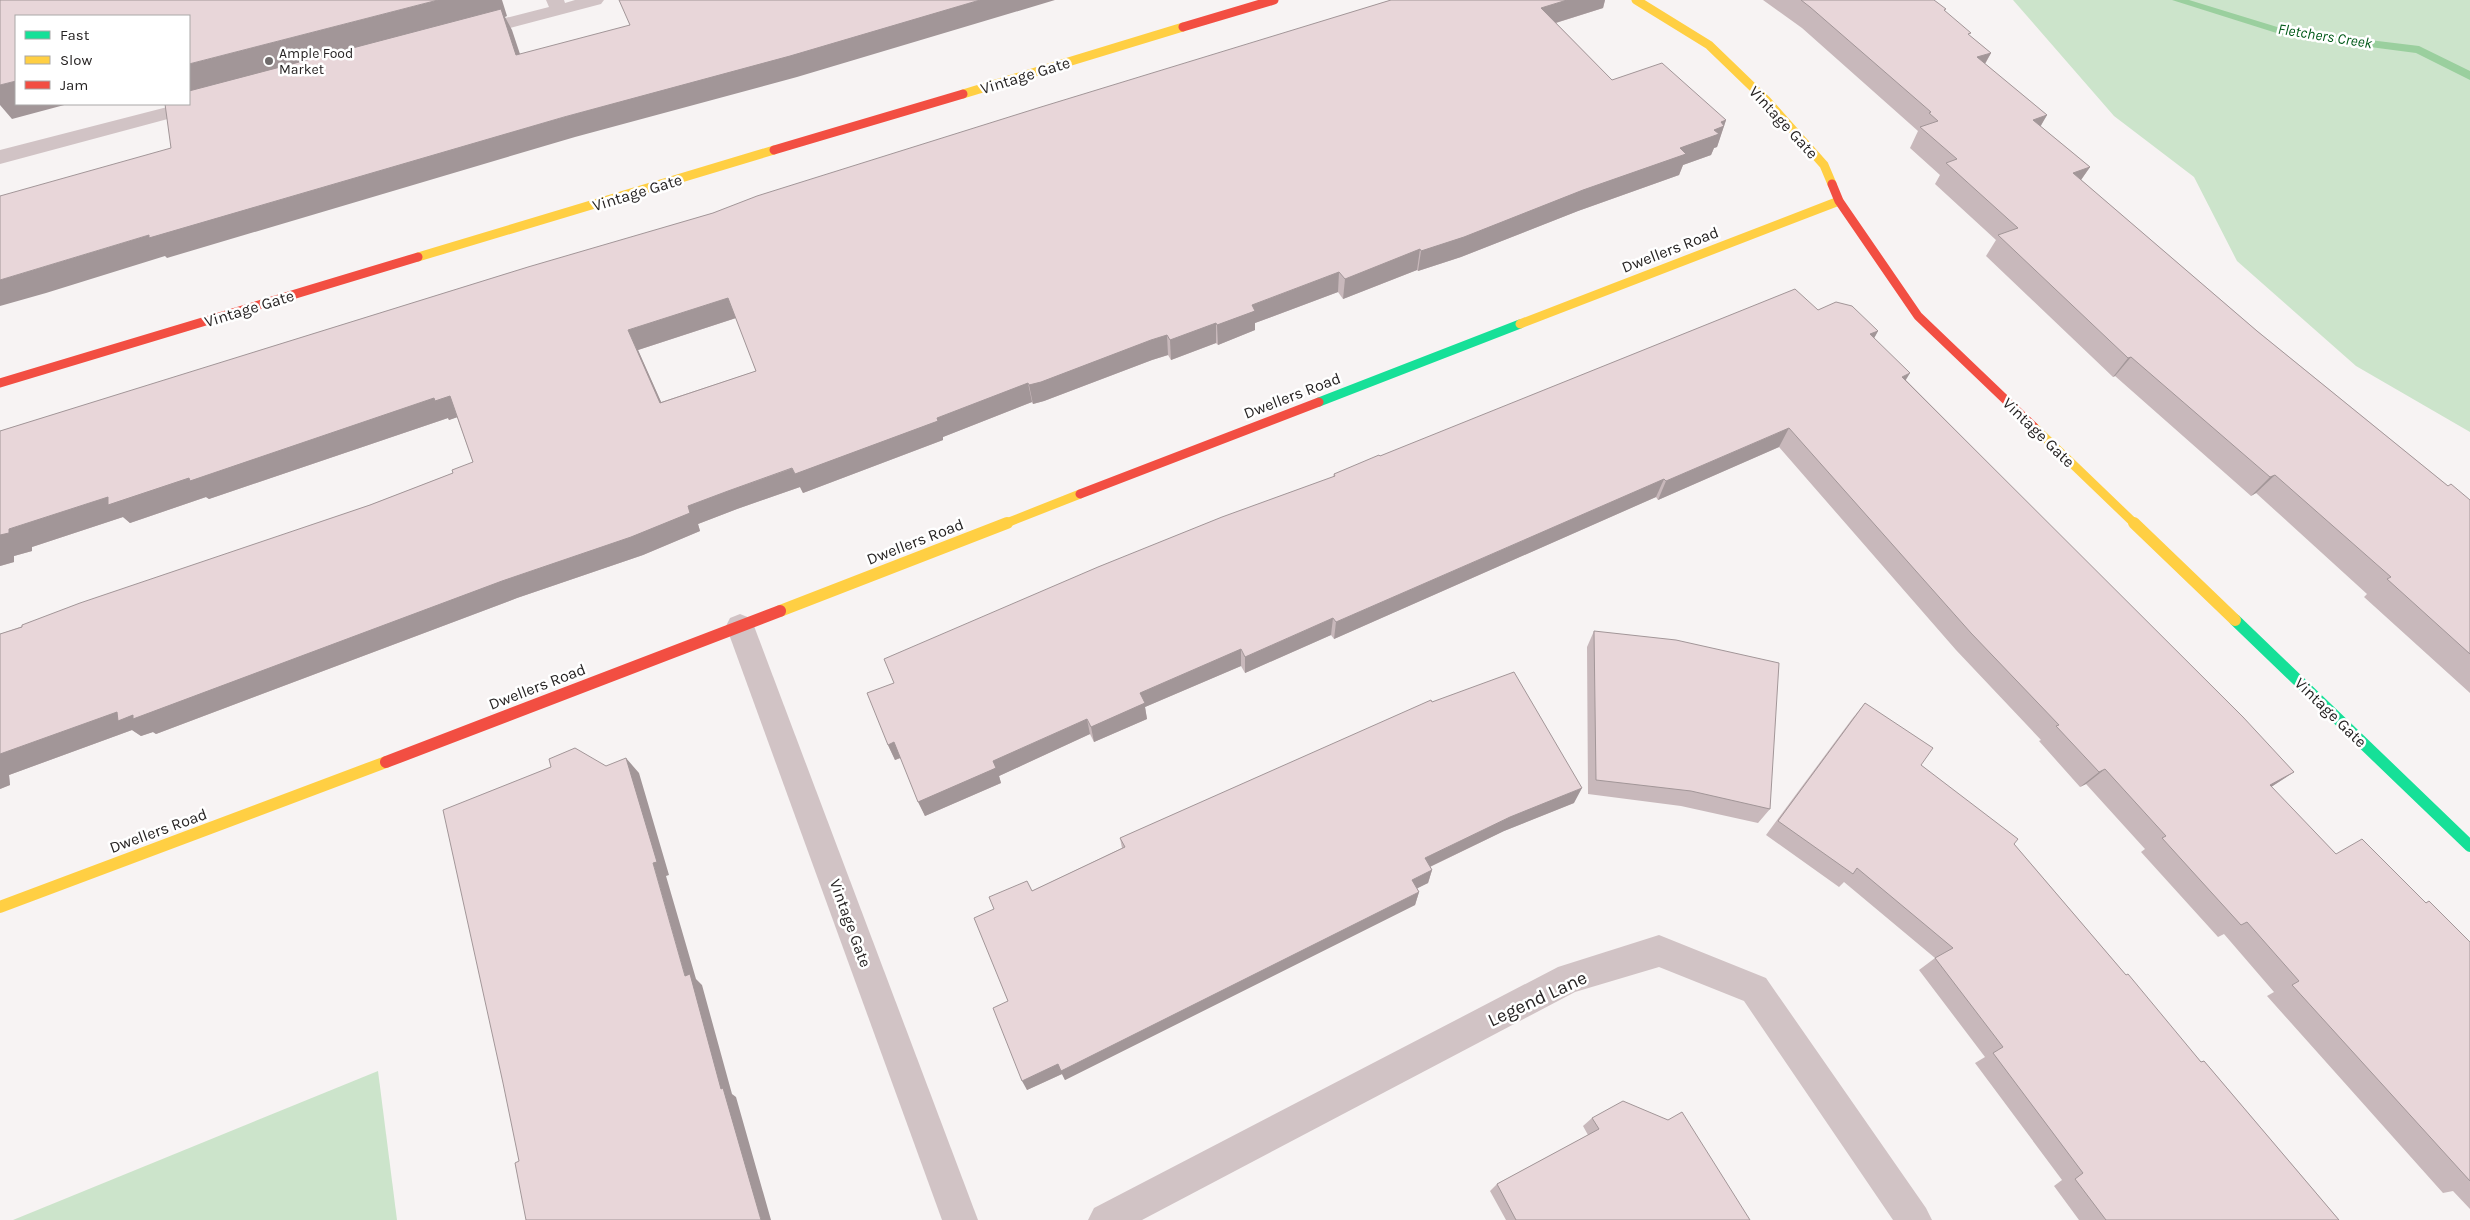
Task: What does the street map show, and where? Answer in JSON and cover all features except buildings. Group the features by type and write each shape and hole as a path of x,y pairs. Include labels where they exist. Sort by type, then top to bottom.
{"street":[{"name":"Vintage Gate","path":"0,383 1274,0"},
{"name":"Vintage Gate","path":"1636,0 1709,45 1767,101 1824,165 1839,201 1918,316 2470,846"},
{"name":"Dwellers Road","path":"0,906 251,813 740,626 1839,201"},
{"name":"Vintage Gate","path":"740,626 960,1220"},
{"name":"Legend Lane","path":"1106,1220 1569,978 1659,951 1756,989 1914,1220"}],"lane":[{"path":"463,35 557,5 595,0"},
{"path":"0,157 212,101"}],"green space":[{"path":"2013,0 2470,0 2470,432 2356,366 2237,261 2194,177 2114,116"},
{"path":"378,1071 397,1220 13,1220"}],"waterway":[{"name":"Fletchers Creek","path":"2177,0 2286,33 2419,50 2470,76"}],"traffic: fast":[{"path":"1319,402 1520,324"},
{"path":"2235,620 2470,846"}],"traffic: slow":[{"path":"1636,0 1709,45 1767,101 1824,165 1832,184"},
{"path":"963,94 1183,27"},
{"path":"418,257 774,150"},
{"path":"1520,324 1839,201"},
{"path":"2034,427 2235,620"},
{"path":"780,611 1080,494"},
{"path":"0,907 386,762"}],"traffic: jam":[{"path":"1183,27 1274,0"},
{"path":"774,150 963,94"},
{"path":"1832,184 1839,201 1918,316 2034,427"},
{"path":"0,383 418,257"},
{"path":"1080,494 1319,402"},
{"path":"386,762 780,611"}],"place":[{"name":"Ample Food Market","path":"269,61"}]}
